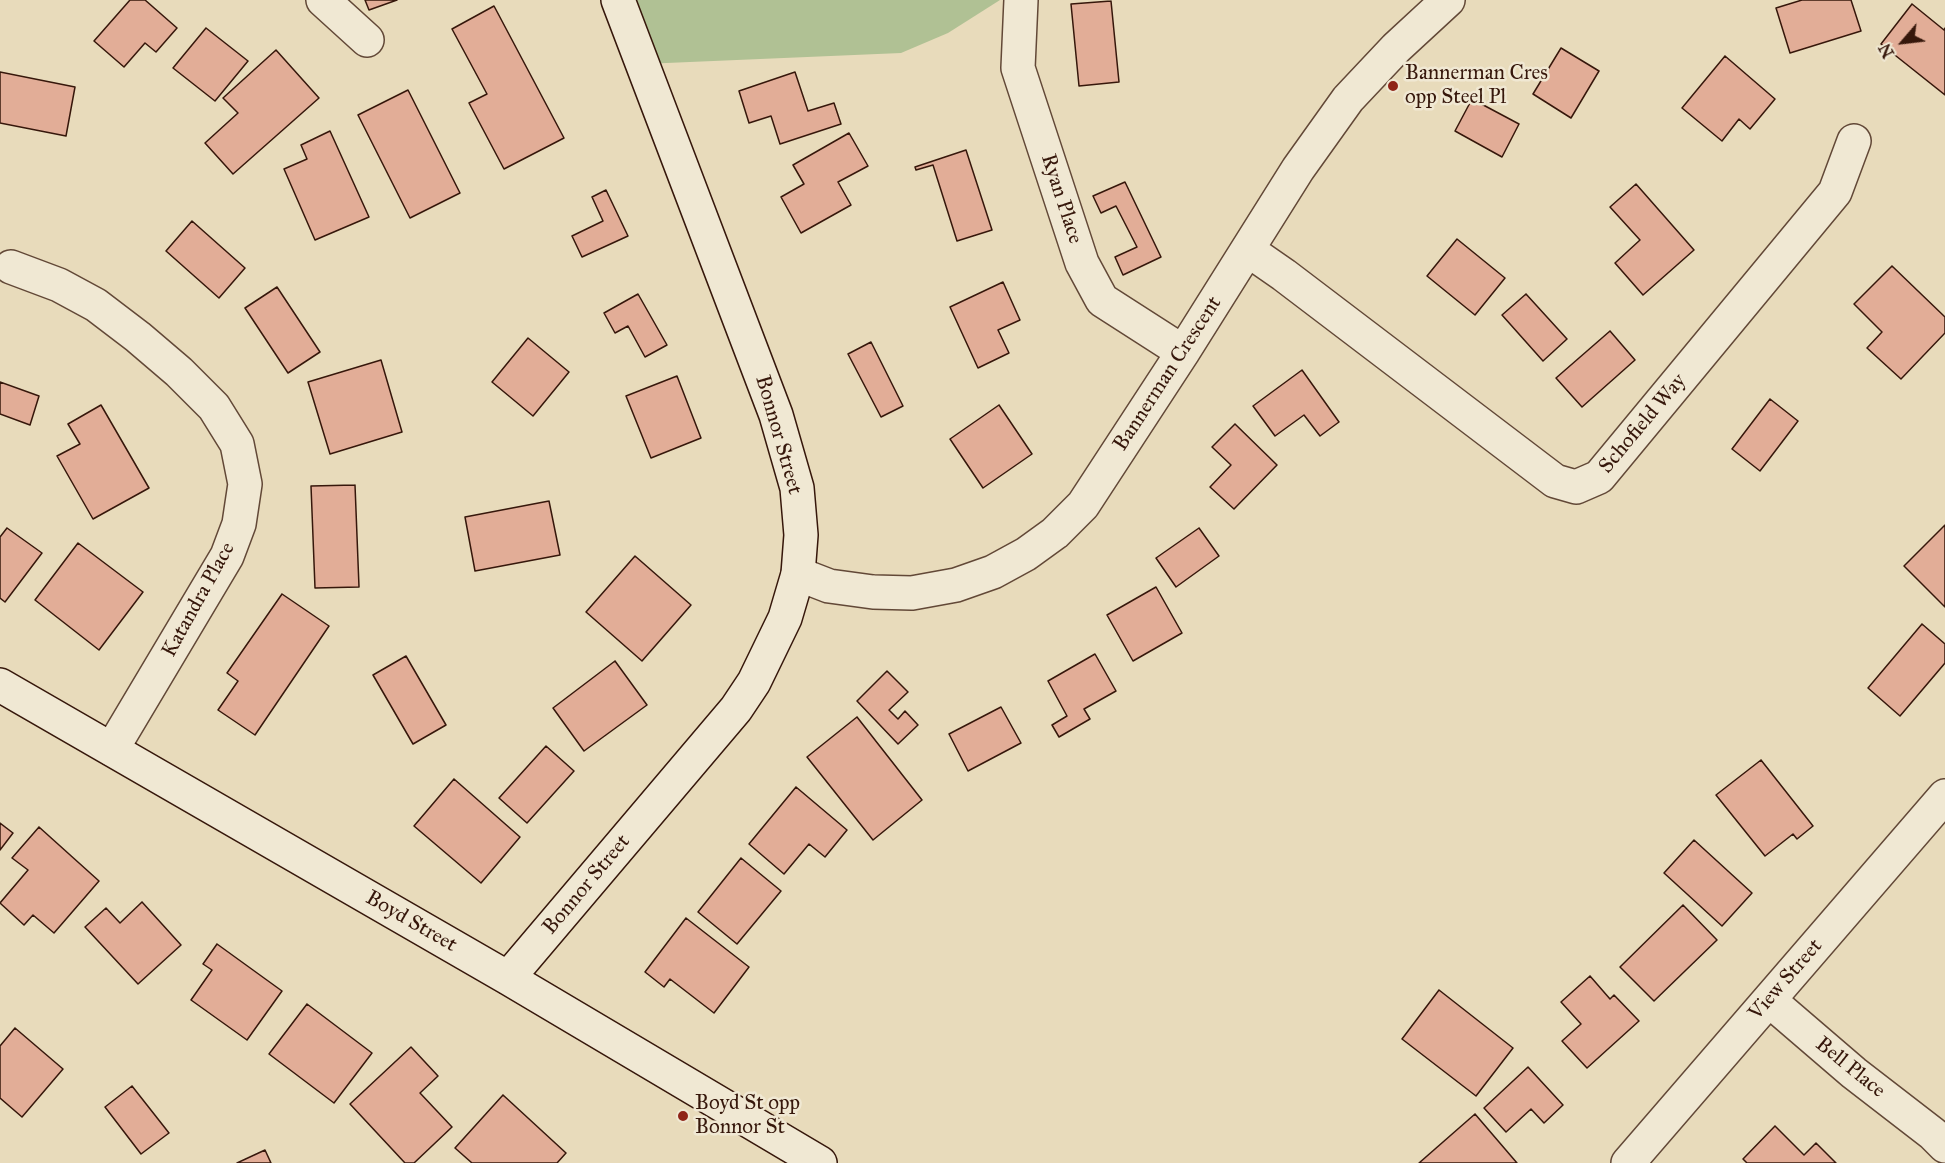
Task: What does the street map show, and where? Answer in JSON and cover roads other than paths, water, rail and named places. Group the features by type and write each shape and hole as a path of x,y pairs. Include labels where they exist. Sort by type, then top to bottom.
{"street":[{"path":"323,0 367,40"},
{"name":"Bonnor Street","path":"508,978 736,709 758,674 785,618 798,574 801,535 797,488 776,415 618,0"},
{"name":"Ryan Place","path":"1021,0 1018,68 1082,263 1102,300 1183,352"},
{"name":"Bannerman Crescent","path":"798,574 829,586 873,592 912,593 956,585 993,572 1026,554 1055,533 1083,506 1298,169 1348,99 1396,48 1448,0"},
{"name":"Schofield Way","path":"1248,250 1555,481 1576,486 1599,477 1835,192 1854,141"},
{"name":"Katandra Place","path":"11,267 59,285 96,305 138,337 214,406 237,444 245,484 239,524 227,556 112,749"},
{"name":"Boyd Street","path":"0,685 508,978 820,1163"},
{"name":"View Street","path":"1628,1163 1945,796"},
{"name":"Bell Place","path":"1768,1000 1854,1073 1941,1134"}],"place":[{"name":"Bannerman Cres opp Steel Pl","path":"1393,86"},
{"name":"Boyd St opp Bonnor St","path":"683,1116"}]}
